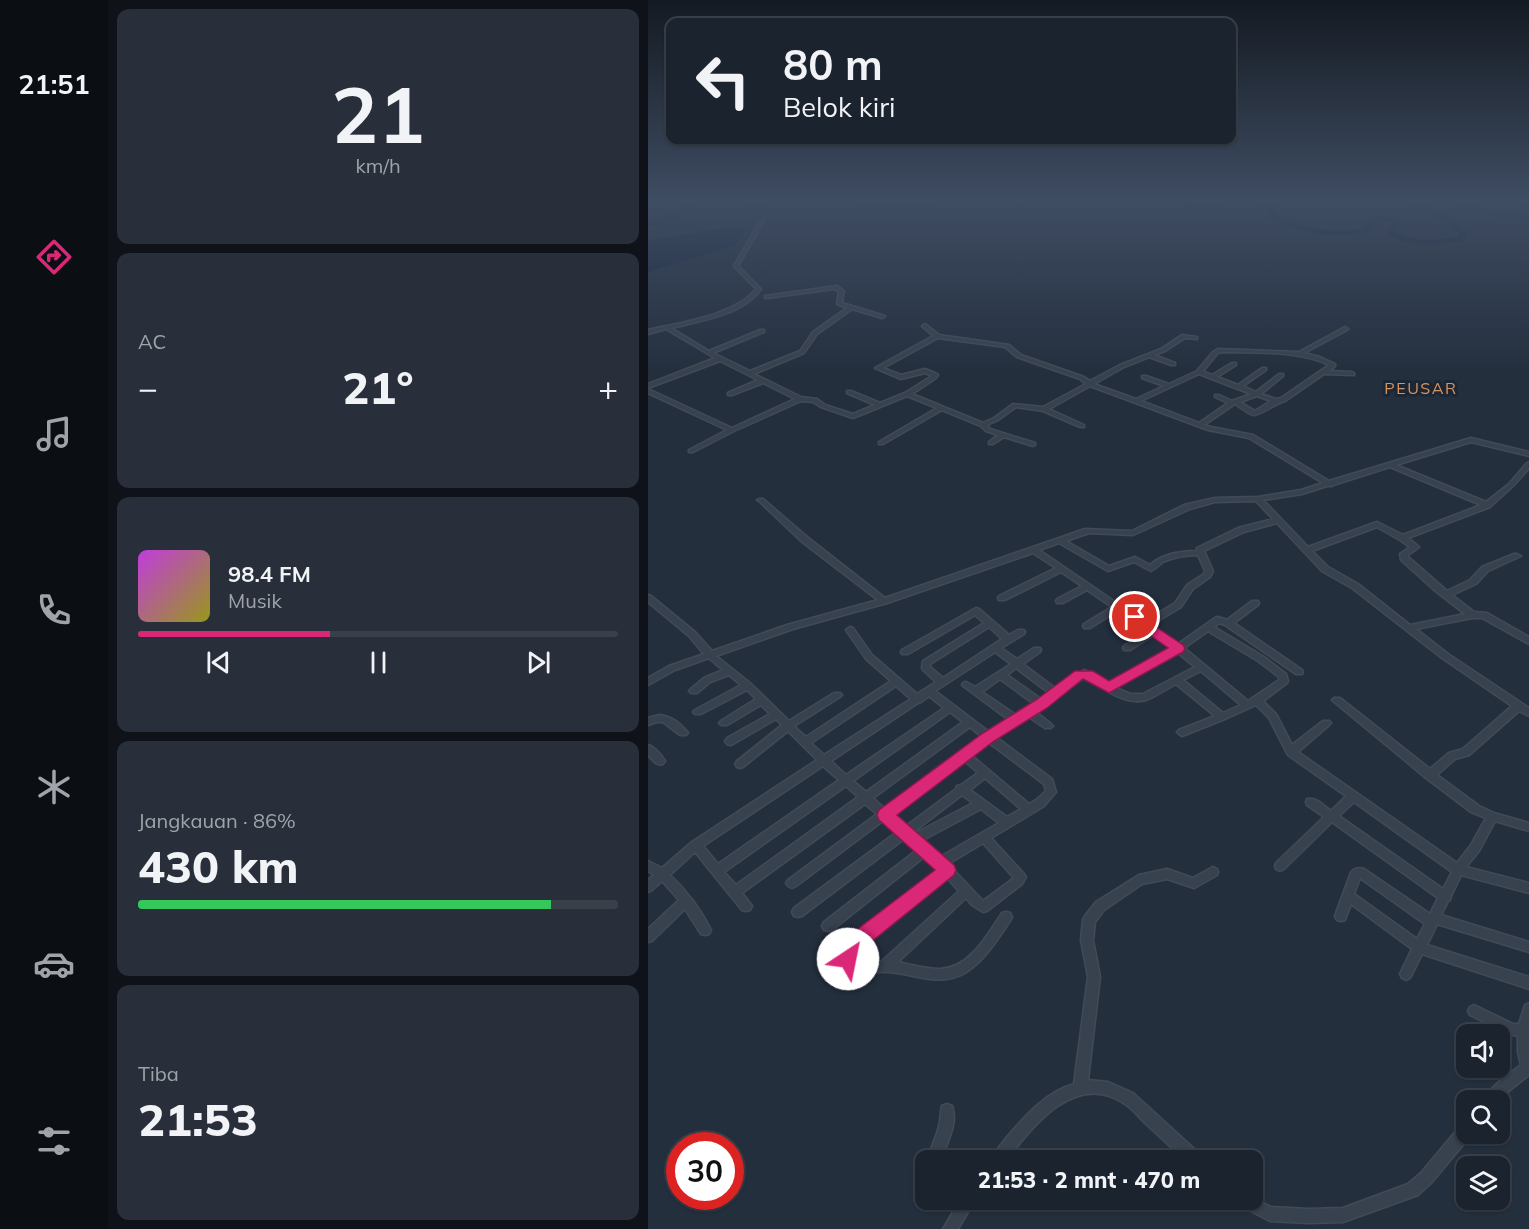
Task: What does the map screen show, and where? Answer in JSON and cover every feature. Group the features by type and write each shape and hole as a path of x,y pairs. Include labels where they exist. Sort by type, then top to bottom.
{"street":[{"path":"742,256 736,266 767,294 767,297"},
{"path":"745,302 835,287 842,291 839,304 882,316"},
{"path":"648,332 710,317 754,297 759,289"},
{"path":"751,373 802,352 815,333 852,307"},
{"path":"925,326 937,336 1007,346 1019,356 1082,378 1090,384 1137,402 1217,431 1251,436 1330,485"},
{"path":"667,328 709,353 800,399 815,400 823,406 852,416 907,394 935,375 925,372 901,377 878,368 937,336"},
{"path":"1300,354 1345,329"},
{"path":"709,353 762,331"},
{"path":"1044,409 1148,354 1163,350 1184,336 1195,338"},
{"path":"1163,350 1172,354"},
{"path":"1137,402 1200,372 1220,350 1300,354 1333,365 1289,397 1276,401 1257,414 1217,396"},
{"path":"1148,354 1173,364"},
{"path":"648,386 721,358"},
{"path":"1212,377 1234,364"},
{"path":"1238,387 1264,369"},
{"path":"1200,372 1276,401"},
{"path":"1323,372 1352,374"},
{"path":"1200,425 1234,403 1257,394 1281,375"},
{"path":"1144,377 1170,386"},
{"path":"730,394 764,380"},
{"path":"648,391 732,429"},
{"path":"849,392 881,405"},
{"path":"907,394 983,425 987,430 1033,444"},
{"path":"691,451 732,429 800,399"},
{"path":"983,425 996,419 1015,405 1044,409 1083,426"},
{"path":"881,443 942,408"},
{"path":"991,443 1002,435"},
{"path":"648,682 672,668 790,627 884,601 1088,531 1133,533 1187,507 1215,500 1258,499 1302,492 1471,440 1529,454"},
{"path":"1403,538 1487,505 1511,485 1529,464"},
{"path":"1389,465 1487,505"},
{"path":"1258,499 1325,569 1355,586 1408,628 1526,710 1466,752 1452,756 1430,775"},
{"path":"761,500 804,539 884,601"},
{"path":"1200,553 1205,547 1241,530 1278,520"},
{"path":"1306,550 1377,524 1403,538 1415,548 1404,554 1404,558 1472,615"},
{"path":"1059,540 1108,569 1135,559 1151,569 1159,561 1184,553 1200,553"},
{"path":"1034,550 1119,606 1178,648 1200,668 1273,717 1291,752 1458,870 1529,888"},
{"path":"1145,625 1179,605 1190,587 1207,575 1209,571 1200,553"},
{"path":"1446,595 1473,582 1485,569 1517,556"},
{"path":"1002,598 1062,568"},
{"path":"1060,601 1088,586"},
{"path":"648,598 692,634 710,655 748,686 824,761 944,867 984,907 1020,879 1019,874 984,837"},
{"path":"1228,623 1255,603"},
{"path":"1087,626 1119,606"},
{"path":"905,652 976,611 1008,639"},
{"path":"1408,628 1472,615 1491,618 1529,641"},
{"path":"1109,688 1178,648 1218,620 1228,623 1299,672"},
{"path":"942,682 926,668 926,663 990,623"},
{"path":"1182,732 1252,703 1284,681 1283,676 1262,659 1208,627"},
{"path":"850,630 869,657 918,700"},
{"path":"648,887 696,845 1021,632"},
{"path":"1127,648 1153,632"},
{"path":"996,648 1054,692"},
{"path":"975,692 1037,650"},
{"path":"792,883 988,737 1041,704 1054,692 1084,673 1109,688 1139,698 1200,668"},
{"path":"694,691 707,680 730,671"},
{"path":"1000,675 1041,704"},
{"path":"1178,680 1222,717"},
{"path":"805,741 896,682"},
{"path":"966,685 1016,720"},
{"path":"698,712 748,686"},
{"path":"930,692 1051,787 1051,792 1047,798 984,837 944,867 862,936 848,952 848,959 852,966 863,969 885,966 943,975 955,972 966,966 1006,917"},
{"path":"740,764 789,725 837,695"},
{"path":"724,723 762,700"},
{"path":"1337,700 1475,809 1529,827"},
{"path":"718,870 950,708"},
{"path":"1029,712 1048,726"},
{"path":"730,741 777,714"},
{"path":"648,722 657,717 665,717 683,734"},
{"path":"735,892 969,723"},
{"path":"1291,752 1326,723"},
{"path":"648,749 660,761"},
{"path":"964,756 1028,809"},
{"path":"798,912 908,835 961,789 985,773"},
{"path":"961,789 1007,823"},
{"path":"1280,866 1353,796"},
{"path":"1311,802 1446,897"},
{"path":"908,835 981,804"},
{"path":"1406,974 1458,870 1475,848 1492,816"},
{"path":"696,845 746,906"},
{"path":"828,926 925,850"},
{"path":"648,866 662,874 686,901 705,930"},
{"path":"1080,1088 1094,977 1087,940 1089,920 1100,906 1138,880 1167,874 1194,883 1213,872"},
{"path":"1341,916 1355,875 1360,872 1433,920 1529,947"},
{"path":"885,966 966,891"},
{"path":"1349,897 1420,948 1529,982"},
{"path":"648,937 686,901"},
{"path":"1501,1090 1528,1067 1523,1046 1529,1009"},
{"path":"1474,1011 1512,1030 1526,1031"},
{"path":"1006,1150 1047,1104 1065,1093 1097,1086 1114,1090 1130,1099 1185,1150"},
{"path":"935,1150 949,1119 947,1111"},
{"path":"1263,1210 1270,1214 1343,1215 1413,1190 1456,1141"},
{"path":"950,1229 962,1210"}],"water":[{"path":"648,256 699,256 648,272"}],"district":[{"name":"PEUSAR","path":"1421,388"}],"route":[{"path":"848,959 848,952 862,936 947,870 885,815 988,737 1041,704 1080,674 1088,674 1109,688 1178,648 1135,617"}]}
